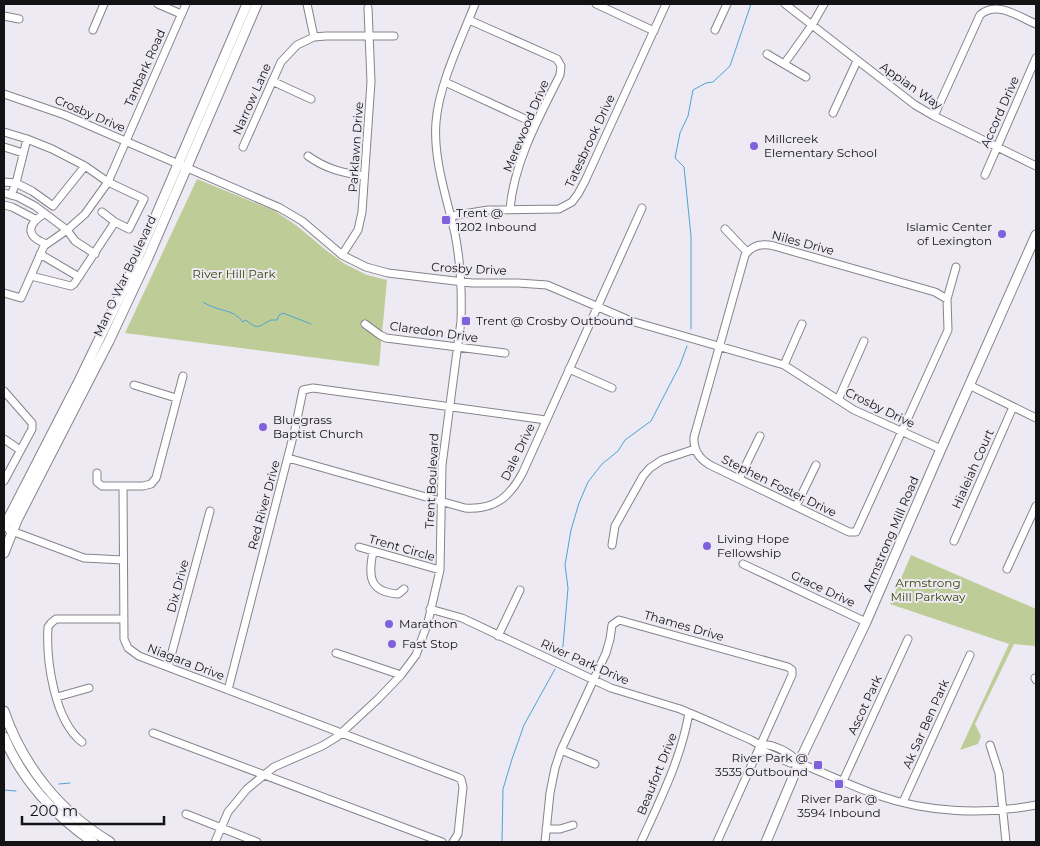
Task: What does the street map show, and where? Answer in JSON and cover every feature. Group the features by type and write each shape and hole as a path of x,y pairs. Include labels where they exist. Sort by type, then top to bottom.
{"main road":[{"name":"Man O War Boulevard","path":"183,165 247,4"},
{"name":"Man O War Boulevard","path":"4,553 7,529 183,165 257,4"},
{"name":"Armstrong Mill Road","path":"766,842 799,763 866,622 1036,235"},
{"path":"4,712 23,754 49,792 78,820 110,842"},
{"path":"4,737 19,766 40,796 60,816 93,842"}],"street":[{"path":"93,30 104,4"},
{"path":"158,4 181,14"},
{"name":"Tanbark Road","path":"47,244 85,214 108,182 186,4"},
{"path":"307,4 314,37"},
{"name":"Trent Boulevard","path":"215,842 228,812 247,789 263,775 285,761 322,746 342,732 401,675 416,655 428,622 440,570 442,465 461,321 462,282 451,216 438,162 436,142 437,114 445,82 475,4"},
{"path":"596,4 654,31"},
{"name":"Tatesbrook Drive","path":"451,216 488,210 559,209 572,202 578,194 666,4"},
{"path":"715,30 728,4"},
{"name":"Appian Way","path":"785,4 906,98 934,116 1036,166"},
{"path":"784,64 812,25 824,4"},
{"path":"934,116 977,18 983,12 991,6 1036,24"},
{"name":"Parklawn Drive","path":"342,255 354,238 360,222 371,82 368,8"},
{"path":"4,16 18,18"},
{"name":"Merewood Drive","path":"469,20 548,55 560,63 560,75 536,124 515,176 510,209"},
{"name":"Narrow Lane","path":"242,147 280,62 297,45 314,37 394,36"},
{"path":"767,54 806,77"},
{"name":"Accord Drive","path":"986,175 1036,58"},
{"path":"833,113 857,61"},
{"path":"272,80 311,99"},
{"path":"445,82 536,124"},
{"name":"Crosby Drive","path":"4,94 50,109 285,210 342,255 358,264 379,271 462,282 541,284 561,290 631,321 784,365 860,413 941,449"},
{"path":"4,132 52,149 85,166 108,182 144,200 129,229 102,212"},
{"path":"27,139 16,183 8,194 18,197 44,214 67,230 75,241 95,254"},
{"path":"4,147 23,154"},
{"path":"308,156 333,170 364,176"},
{"path":"4,182 16,183 32,190 53,206 85,166"},
{"path":"4,205 12,206 35,219"},
{"name":"Dale Drive","path":"288,458 441,502 477,508 494,504 506,496 515,486 523,472 642,208"},
{"path":"4,294 21,298 40,254 47,244 36,240 31,233 31,226 35,219 44,214"},
{"path":"31,276 71,286 116,222"},
{"path":"612,545 615,526 643,476 650,468 662,460 695,449 694,437 747,252 724,229"},
{"name":"Niles Drive","path":"747,252 757,246 767,244 926,289 942,294 947,299"},
{"path":"40,254 79,277"},
{"path":"902,432 948,330 947,299 956,267"},
{"name":"Claredon Drive","path":"365,324 386,338 505,353"},
{"path":"784,365 802,324"},
{"path":"838,400 864,341"},
{"path":"569,369 612,388"},
{"path":"97,473 97,482 99,485 106,487 148,485 154,481 183,376"},
{"path":"969,385 1036,418"},
{"path":"134,386 176,398"},
{"name":"Red River Drive","path":"228,690 288,458 302,391 305,388 546,420"},
{"path":"4,391 32,423 32,429 4,481"},
{"name":"Hialeiah Court","path":"954,541 1013,407"},
{"name":"Stephen Foster Drive","path":"695,449 703,461 708,464 849,532 856,532 902,432"},
{"path":"739,479 760,436"},
{"path":"4,439 20,450"},
{"path":"796,506 816,465"},
{"name":"Niagara Drive","path":"124,486 124,639 128,648 139,656 461,779 463,787 458,834 453,842"},
{"path":"1007,569 1036,506"},
{"name":"Dix Drive","path":"168,667 210,511"},
{"path":"7,529 84,558 123,560"},
{"name":"Trent Circle","path":"359,547 440,570"},
{"path":"373,552 370,568 373,584 378,589 394,594 398,594 404,589"},
{"name":"Grace Drive","path":"743,564 866,622"},
{"path":"498,636 520,590"},
{"name":"River Park Drive","path":"430,609 462,618 628,694 689,713 760,745 767,744 794,756 799,763 879,796 929,808 952,810 1003,810 1036,806"},
{"path":"82,742 72,733 67,725 57,697 49,659 48,632 51,623 56,619 124,619"},
{"name":"Thames Drive","path":"545,842 552,780 561,750 609,646 612,625 619,620 788,667 792,670 792,675 717,842"},
{"name":"Ascot Park","path":"843,781 908,639"},
{"path":"336,653 401,675"},
{"name":"Ak Sar Ben Park","path":"903,802 970,655"},
{"path":"57,697 89,688"},
{"name":"Beaufort Drive","path":"641,842 676,764 689,713"},
{"path":"153,733 442,842"},
{"path":"990,745 999,773 1006,842"},
{"path":"561,750 595,764"},
{"path":"186,814 257,842"},
{"path":"546,829 560,829 573,825"}],"green space":[{"name":"River Hill Park","path":"197,179 275,211 345,264 367,275 387,280 379,366 125,333"},
{"name":"Armstrong Mill Parkway","path":"911,555 1036,609 1036,646 1014,644 975,724 981,736 978,744 960,750 1009,644 890,604"}],"waterway":[{"path":"691,329 691,236 684,167 675,158 680,133 688,116 693,90 706,83 713,82 730,66 751,4"},
{"path":"203,302 235,314 243,322 246,320 256,326 261,326 271,320 277,320 279,315 283,313 311,324"},
{"path":"559,656 563,646 568,588 565,565 571,530 579,503 588,482 602,464 618,451 625,440 651,421 680,365 687,346"},
{"path":"502,842 503,789 512,759 524,725 555,669"},
{"path":"59,784 70,783"},
{"path":"4,790 16,791"}],"place":[{"name":"Millcreek Elementary School","path":"754,146"},
{"name":"Trent @ 1202 Inbound","path":"446,220"},
{"name":"Islamic Center of Lexington","path":"1002,234"},
{"name":"Trent @ Crosby Outbound","path":"466,321"},
{"name":"Bluegrass Baptist Church","path":"263,427"},
{"name":"Living Hope Fellowship","path":"707,546"},
{"name":"Marathon","path":"389,624"},
{"name":"Fast Stop","path":"392,644"},
{"name":"River Park @ 3535 Outbound","path":"818,765"},
{"name":"River Park @ 3594 Inbound","path":"839,784"}]}
